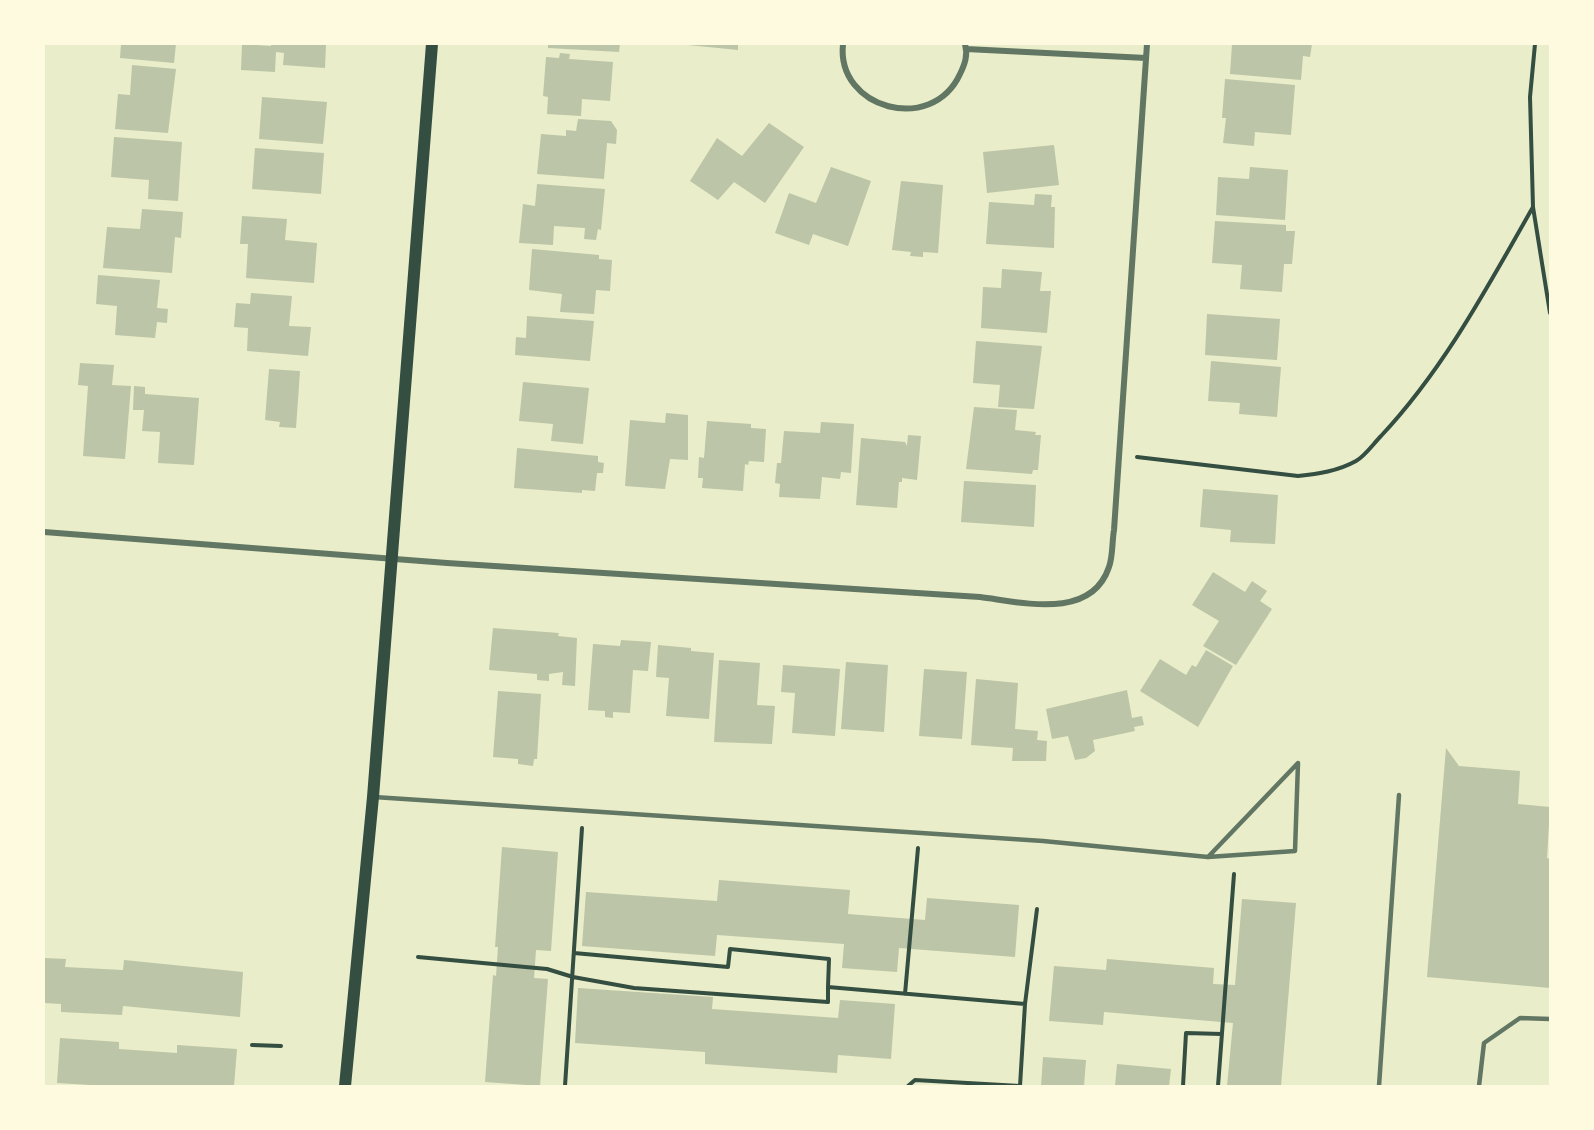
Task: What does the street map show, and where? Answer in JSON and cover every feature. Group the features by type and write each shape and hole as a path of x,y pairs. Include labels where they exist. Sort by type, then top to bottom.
{"main road":[{"path":"345,1086 373,797 432,44"}],"street":[{"path":"843,44 847,73 863,93 885,107 911,110 936,102 955,85 966,61 966,46 1146,58"},
{"path":"44,532 1067,604 1086,597 1109,567 1120,455 1147,44"}],"lane":[{"path":"373,797 920,832 1208,857 1295,851 1298,763 1208,857"},
{"path":"1379,1086 1399,795"},
{"path":"1479,1086 1484,1043 1520,1018 1551,1019"}],"path":[{"path":"1535,44 1530,97 1533,207 1551,313"},
{"path":"1120,455 1298,476 1325,473 1357,461 1400,416 1434,370 1472,314 1533,207"},
{"path":"565,1086 583,809"},
{"path":"905,994 920,832"},
{"path":"1218,1086 1236,855"},
{"path":"908,1086 915,1080 1020,1086 1025,1004 1037,909"},
{"path":"418,957 547,969 573,977 634,988 828,1002 829,959 730,949 728,967 574,953"},
{"path":"828,987 1025,1004"},
{"path":"1183,1086 1186,1033 1222,1034"},
{"path":"252,1045 281,1046"}],"building":[{"path":"121,44 176,44 174,63 120,58"},
{"path":"242,44 271,46 271,44 326,44 325,68 283,65 284,53 276,52 275,72 241,70"},
{"path":"548,44 620,44 619,52 548,48"},
{"path":"738,44 738,50 688,45"},
{"path":"1232,44 1312,44 1310,57 1303,56 1301,80 1230,74"},
{"path":"560,53 570,54 569,59 613,62 610,101 582,99 581,116 547,114 548,97 543,96 546,57 559,58"},
{"path":"132,65 176,69 168,133 115,129 118,94 130,95"},
{"path":"1225,79 1295,85 1291,135 1255,132 1254,146 1223,143 1226,118 1222,118"},
{"path":"262,97 327,102 323,144 259,139"},
{"path":"578,119 611,121 617,130 616,144 607,143 604,179 537,174 541,134 566,136 566,130 576,131"},
{"path":"769,123 804,147 765,203 734,182 718,200 690,181 717,138 742,156"},
{"path":"114,137 182,142 178,201 148,199 149,180 111,177"},
{"path":"1054,145 1059,185 987,193 983,152"},
{"path":"255,148 324,153 321,194 252,189"},
{"path":"831,167 871,181 848,246 813,234 809,245 775,233 789,193 816,203"},
{"path":"1250,167 1288,170 1285,220 1216,215 1218,177 1249,179"},
{"path":"901,181 943,185 938,253 923,252 923,257 910,256 911,252 892,250"},
{"path":"537,184 605,189 601,230 598,229 596,240 584,239 585,228 554,226 553,245 519,243 523,204 535,206"},
{"path":"1035,194 1052,195 1051,207 1055,207 1054,248 986,244 989,202 1034,205"},
{"path":"142,209 183,212 181,238 175,237 172,273 103,268 107,227 140,229"},
{"path":"242,216 287,219 285,240 317,243 314,283 246,278 248,244 240,244"},
{"path":"1215,221 1286,225 1286,231 1295,231 1292,264 1284,264 1282,292 1240,289 1242,265 1212,263"},
{"path":"532,249 599,255 599,259 612,260 610,291 596,290 594,314 560,312 562,294 529,290"},
{"path":"1002,269 1042,272 1040,291 1051,291 1047,333 981,328 983,287 1001,288"},
{"path":"98,275 160,280 157,308 168,309 167,323 157,322 155,338 115,335 117,306 96,304"},
{"path":"251,293 292,296 289,326 311,327 308,356 247,351 248,328 234,327 236,303 250,304"},
{"path":"1207,314 1280,319 1277,360 1205,355"},
{"path":"527,316 594,321 590,361 515,355 516,337 526,338"},
{"path":"976,341 1042,346 1034,409 998,407 1000,385 973,383"},
{"path":"1211,361 1281,367 1277,417 1239,414 1240,403 1208,401"},
{"path":"80,363 114,365 112,385 131,386 125,459 83,456 88,386 78,385"},
{"path":"269,369 300,371 296,428 279,427 280,422 265,420"},
{"path":"523,382 589,388 583,444 551,441 553,424 519,421"},
{"path":"134,386 145,387 145,394 199,398 194,465 158,463 160,432 142,431 144,410 133,410"},
{"path":"974,407 1017,410 1015,430 1036,432 1035,435 1041,435 1038,470 1033,470 1032,474 966,469"},
{"path":"666,413 688,415 688,460 670,459 665,489 625,486 630,420 665,423"},
{"path":"707,421 751,424 751,428 766,429 764,462 749,461 748,465 745,464 743,491 702,488 703,478 698,478 699,457 704,458"},
{"path":"821,422 854,424 851,473 841,472 840,479 822,477 820,499 779,497 780,484 775,483 777,463 781,463 784,431 820,433"},
{"path":"908,435 921,436 917,480 902,478 902,482 899,482 897,508 856,505 861,438 905,442 907,446"},
{"path":"517,448 598,456 598,462 604,463 603,473 597,473 595,491 582,490 582,493 514,488"},
{"path":"964,481 1036,485 1034,527 961,522"},
{"path":"1203,489 1278,495 1275,544 1230,542 1231,530 1200,527"},
{"path":"1213,572 1245,592 1252,581 1267,591 1260,601 1272,609 1236,665 1203,646 1219,621 1192,605"},
{"path":"493,628 559,633 558,636 577,638 575,686 562,685 563,672 549,674 549,681 537,680 537,674 489,670"},
{"path":"621,640 651,642 648,671 633,670 630,713 613,712 613,718 605,717 605,711 588,710 593,644 620,646"},
{"path":"658,645 714,653 709,719 666,716 669,678 656,677"},
{"path":"1206,650 1233,666 1198,727 1140,691 1160,659 1186,675 1192,665 1196,667"},
{"path":"719,660 760,663 757,705 775,706 772,744 714,742"},
{"path":"846,662 888,665 884,732 841,729"},
{"path":"783,665 840,669 835,736 792,733 795,693 781,692"},
{"path":"924,669 967,672 962,739 919,736"},
{"path":"976,679 1018,683 1015,729 1038,731 1037,740 1047,741 1046,761 1012,761 1013,748 971,745"},
{"path":"1127,690 1132,718 1142,716 1144,725 1134,727 1135,731 1093,740 1095,751 1086,758 1075,760 1068,736 1052,739 1046,709"},
{"path":"498,691 541,694 537,759 534,759 533,766 518,764 518,759 493,757"},
{"path":"1446,748 1459,766 1520,771 1518,804 1550,807 1547,858 1550,859 1550,988 1427,977"},
{"path":"502,847 558,852 551,951 536,950 534,978 548,979 540,1086 485,1082 493,975 496,976 498,947 495,947"},
{"path":"719,880 850,890 848,914 925,920 927,898 1019,905 1015,957 899,948 897,972 842,968 844,944 717,935 715,956 582,946 586,892 717,901"},
{"path":"1242,899 1296,903 1281,1086 1227,1086 1233,1023 1104,1012 1103,1025 1049,1021 1054,966 1106,970 1107,959 1214,968 1213,984 1235,985"},
{"path":"44,958 66,959 65,967 123,970 124,960 243,972 240,1017 123,1006 122,1015 61,1012 61,1004 44,1003"},
{"path":"578,988 713,997 712,1009 838,1018 840,1000 895,1004 891,1059 838,1055 837,1073 705,1064 705,1052 575,1043"},
{"path":"60,1038 119,1042 119,1049 177,1053 177,1045 237,1049 234,1086 107,1086 57,1083"},
{"path":"1043,1057 1086,1060 1084,1086 1041,1086"},
{"path":"1117,1064 1171,1069 1169,1086 1115,1086"}]}
